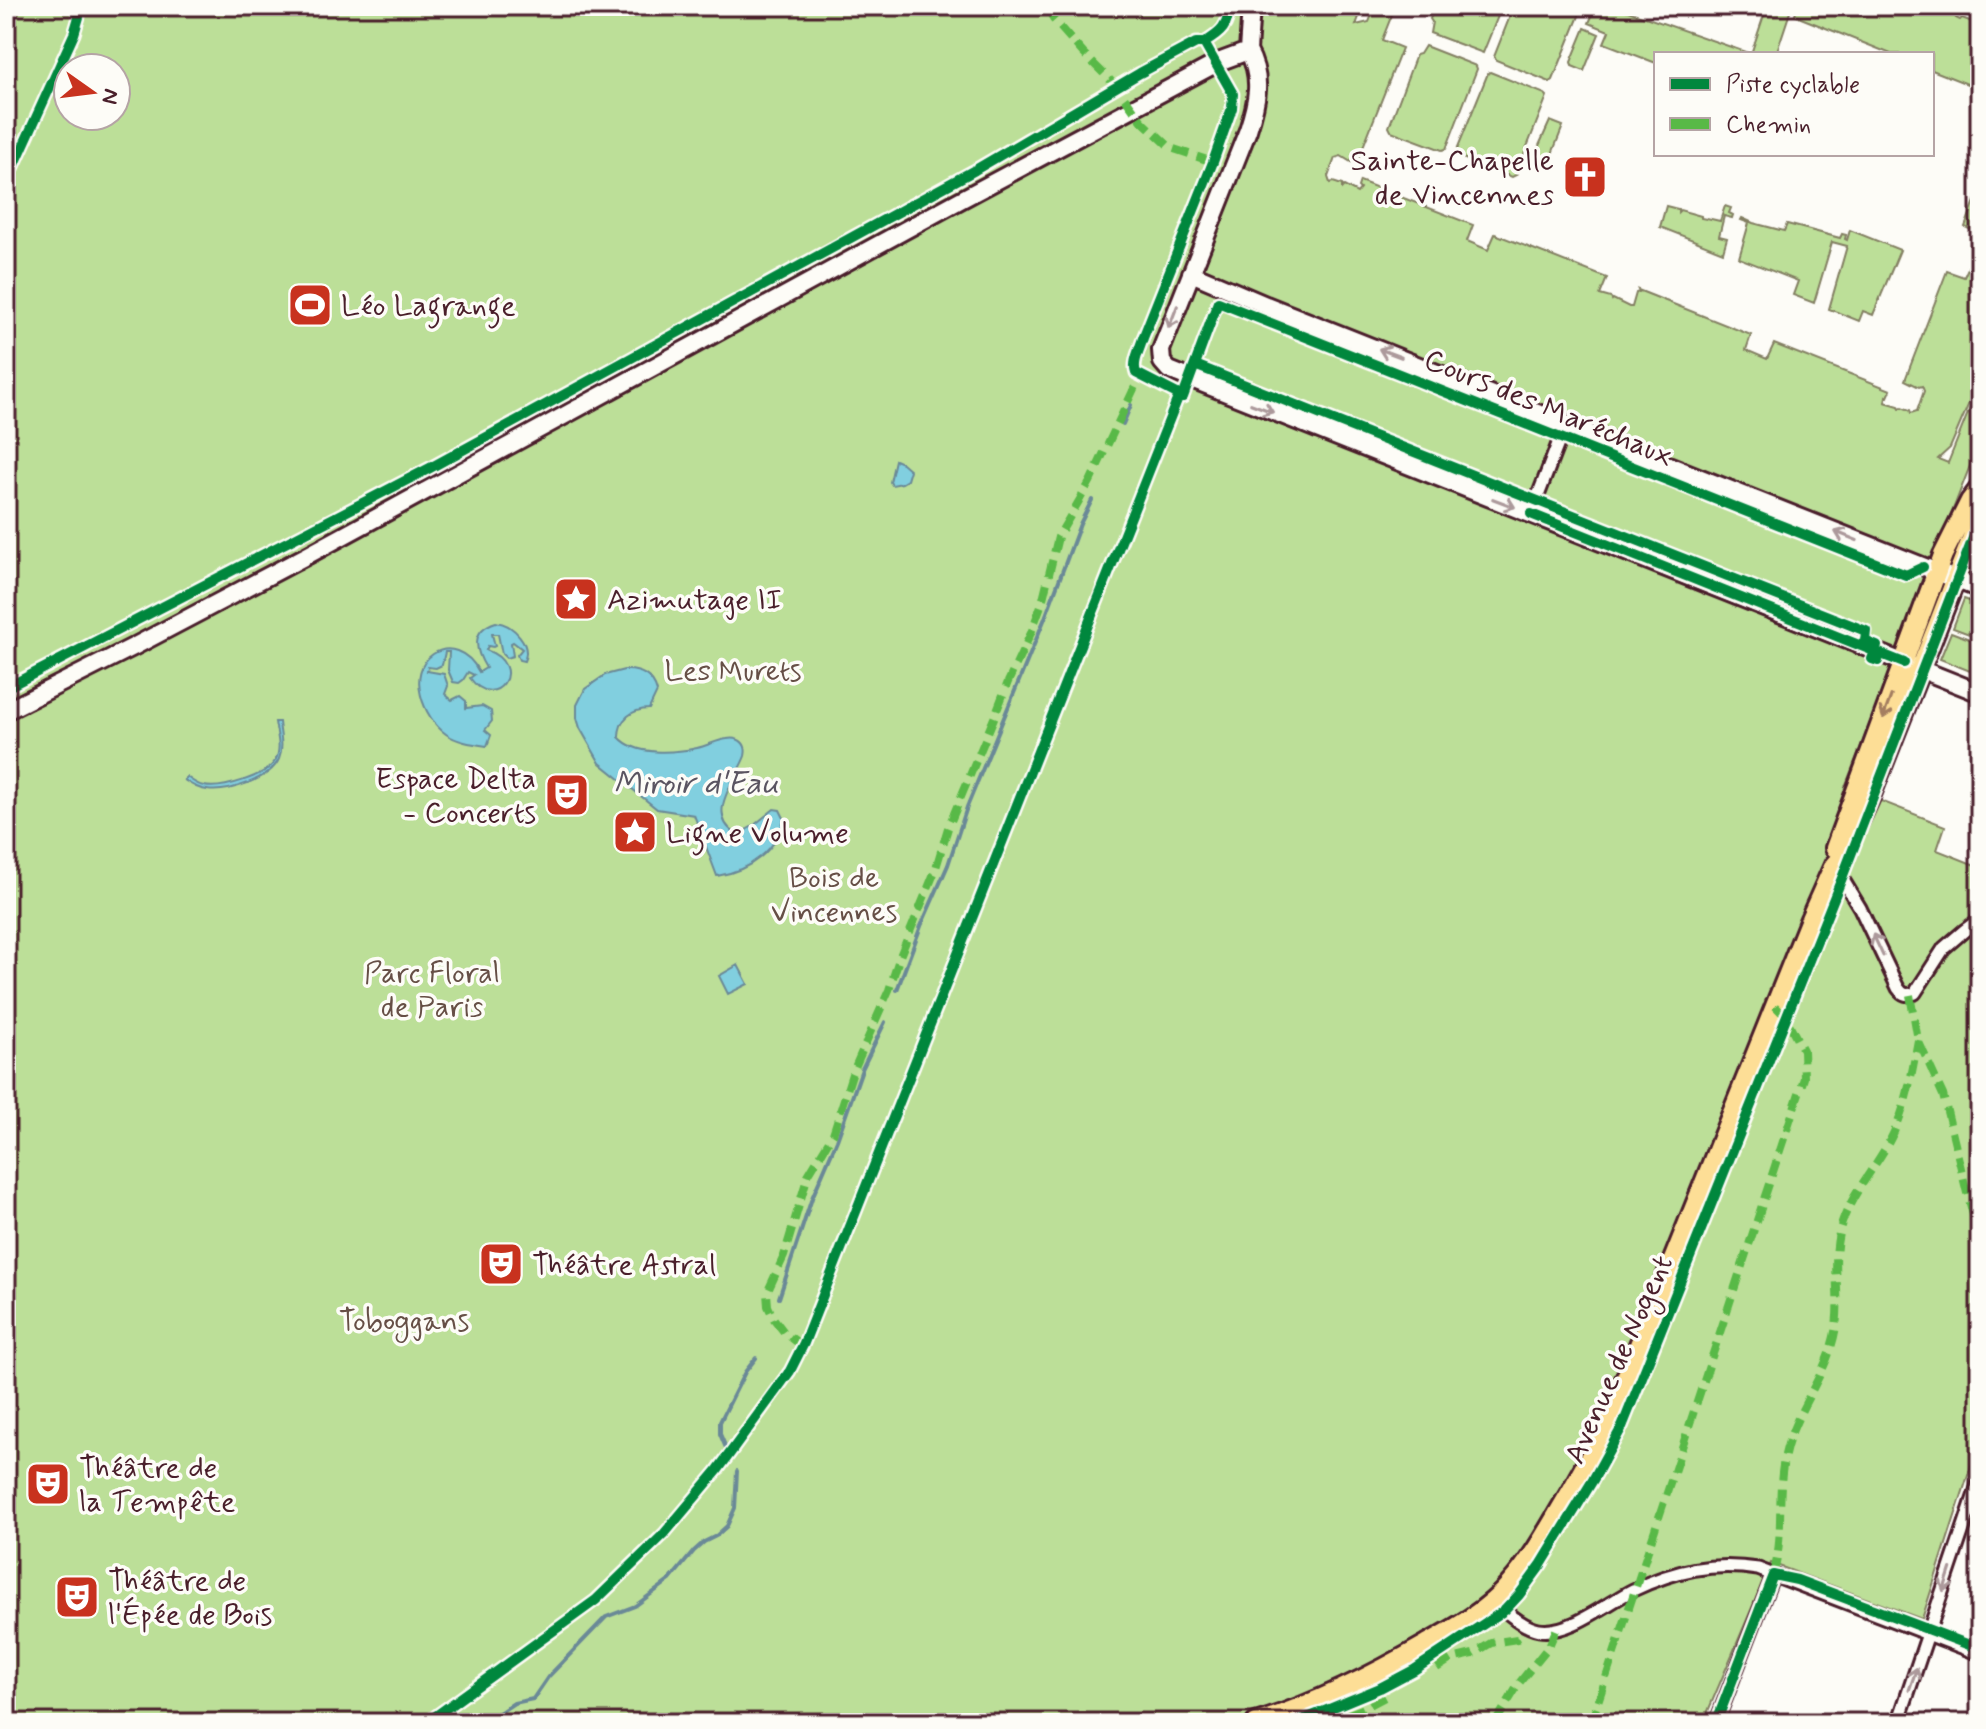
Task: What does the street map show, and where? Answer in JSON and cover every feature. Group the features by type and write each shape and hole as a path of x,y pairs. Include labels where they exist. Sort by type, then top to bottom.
{"main road":[{"path":"1941,573 1943,555 1970,501 1980,488"},
{"path":"1941,573 1980,517"},
{"name":"Avenue de Nogent","path":"1256,1723 1293,1712 1373,1675 1443,1635 1493,1601 1516,1577 1582,1474 1610,1417 1786,976 1834,865 1844,854 1870,797 1906,664 1941,573"}],"street":[{"path":"1251,6 1248,51 1257,77 1253,113 1161,350 1162,362 1174,374 1980,693"},
{"path":"6,711 308,555 970,195 1221,61 1248,51"},
{"name":"Cours des Maréchaux","path":"1191,273 1980,589"},
{"name":"Cours des Maréchaux","path":"1531,514 1566,423"},
{"path":"1834,865 1860,908 1903,994 1915,993 1944,948 1980,919"},
{"path":"1898,1723 1980,1479"},
{"path":"1493,1601 1528,1626 1539,1630 1556,1630 1635,1589 1691,1569 1735,1566 1758,1569 1980,1654"},
{"path":"1716,1723 1773,1575"}],"green space":[{"name":"Bois de Vincennes","path":"6,6 1363,6 1356,25 1369,22 1373,12 1369,6 1419,6 1415,14 1395,7 1382,40 1402,48 1357,162 1341,156 1335,158 1328,177 1330,183 1357,193 1360,181 1473,225 1467,241 1488,250 1495,234 1607,278 1600,295 1629,307 1632,307 1638,290 1751,335 1746,350 1767,359 1774,344 1891,390 1885,402 1911,413 1917,411 1924,391 1922,386 1905,380 1947,271 1964,277 1972,252 1980,240 1980,374 1974,382 1975,389 1950,448 1938,459 1948,463 1980,389 1980,440 1845,787 1945,826 1937,850 1980,867 1980,1438 1922,1619 1771,1563 1703,1723 6,1723"},
{"path":"1435,6 1502,6 1483,53 1430,33 1430,19"},
{"path":"1514,6 1583,6 1550,82 1494,57"},
{"path":"1596,6 1623,6 1622,9 1745,52 1654,52 1654,62 1604,43 1609,31 1589,23"},
{"path":"1767,6 1792,6 1777,52 1752,52"},
{"path":"1797,6 1932,6 1960,20 1962,18 1980,25 1980,89 1934,71 1934,52 1886,52 1795,15"},
{"path":"1585,28 1599,34 1584,71 1572,66 1571,62"},
{"path":"1425,46 1477,69 1446,149 1442,150 1391,131 1389,127 1416,55"},
{"path":"1490,72 1547,96 1516,175 1512,177 1457,156 1456,152"},
{"path":"1550,121 1563,126 1548,164 1533,159"},
{"path":"1980,188 1980,234 1965,227"},
{"path":"1666,206 1678,209 1678,212 1720,221 1725,206 1731,208 1729,213 1733,215 1732,218 1724,216 1719,236 1727,238 1723,252 1660,227"},
{"path":"1742,218 1784,231 1787,224 1840,238 1842,234 1846,235 1847,240 1850,230 1900,250 1873,315 1863,311 1859,321 1829,309 1847,246 1832,242 1814,303 1793,295 1798,281 1739,258 1749,223"},
{"path":"1964,599 1980,605 1980,638 1953,628"},
{"path":"1951,632 1980,643 1980,675 1940,659"}],"water":[{"path":"895,460 910,470 907,480 892,485 890,482"},
{"path":"496,622 509,627 519,636 526,655 524,661 519,660 517,655 522,649 513,642 513,656 506,658 502,654 498,634 492,634 495,646 488,646 486,650 499,657 506,666 507,675 498,689 489,691 480,688 470,678 474,675 468,672 459,683 453,682 448,670 449,652 445,652 442,665 428,667 427,671 444,674 448,686 445,694 452,700 460,696 466,701 466,708 482,706 491,711 492,721 485,730 491,735 487,746 455,739 438,727 425,706 419,683 425,662 442,650 454,650 464,655 479,672 486,668 477,641 482,630"},
{"name":"Miroir d'Eau","path":"624,670 645,675 657,692 649,709 632,713 624,720 619,737 626,743 645,750 666,752 697,748 727,739 739,740 744,744 745,756 723,806 726,825 735,833 744,831 774,809 780,810 784,818 776,840 751,864 717,876 694,815 657,809 600,763 580,728 577,705 585,689 605,675"},
{"path":"275,722 279,722 281,750 279,759 267,773 236,787 216,790 201,789 184,780 187,777 201,785 221,786 242,781 270,767 278,752"},
{"path":"738,965 748,984 728,994 719,976"}],"waterway":[{"path":"1123,424 1131,405"},
{"path":"897,990 948,865 967,807 1092,500"},
{"path":"779,1298 812,1198 862,1069 885,1022"},
{"path":"726,1448 720,1434 720,1422 745,1372 756,1358"},
{"path":"484,1723 514,1703 533,1699 548,1677 606,1617 635,1606 670,1580 694,1551 727,1526 735,1508 737,1471"}],"marked path":[{"path":"1049,6 1053,19 1117,87 1142,121 1171,148 1213,162"},
{"path":"1203,6 1229,6"},
{"path":"804,1343 797,1342 784,1332 774,1319 768,1306 767,1293 784,1256 808,1175 833,1134 852,1074 889,990 935,871 948,828 1031,633 1042,603 1058,537 1090,482 1140,376"},
{"path":"1910,995 1918,1040 1943,1095 1980,1239"},
{"path":"1591,1723 1804,1078 1803,1050 1785,1016 1775,1006"},
{"path":"1773,1575 1779,1546 1785,1455 1796,1422 1826,1360 1836,1326 1836,1261 1842,1223 1852,1200 1898,1123 1918,1040"},
{"path":"1495,1723 1520,1682 1549,1646 1556,1630"},
{"path":"1437,1668 1451,1659 1473,1654 1491,1643 1517,1639 1521,1633"},
{"path":"1326,1723 1385,1697"}],"cycle path":[{"path":"6,184 74,34 79,17 77,6"},
{"path":"6,688 430,468 975,170 1140,73 1196,43 1204,43 1223,28 1229,6"},
{"path":"1204,43 1233,94 1232,108 1143,338 1136,360 1136,373 1183,397 1218,302 1906,575 1923,567"},
{"path":"1195,365 1866,631 1865,641 1877,646 1872,659 1878,661"},
{"path":"426,1723 596,1600 664,1534 717,1471 790,1371 804,1343 1179,395"},
{"path":"1531,514 1904,663"},
{"path":"1295,1723 1380,1688 1414,1670 1505,1610 1541,1565 1593,1480 1622,1427 1842,878 1980,520"},
{"path":"1716,1723 1773,1575 1797,1580 1980,1649"}],"place":[{"name":"Sainte-Chapelle de Vincennes","path":"1585,177"},
{"name":"Léo Lagrange","path":"310,305"},
{"name":"Azimutage II","path":"576,599"},
{"name":"Espace Delta - Concerts","path":"567,795"},
{"name":"Ligne Volume","path":"635,832"},
{"name":"Théâtre Astral","path":"501,1264"},
{"name":"Théâtre de la Tempête","path":"48,1484"},
{"name":"Théâtre de l'Épée de Bois","path":"77,1597"}],"park label":[{"name":"Les Murets","path":"733,670"},
{"name":"Parc Floral de Paris","path":"432,989"},
{"name":"Toboggans","path":"404,1320"}]}
